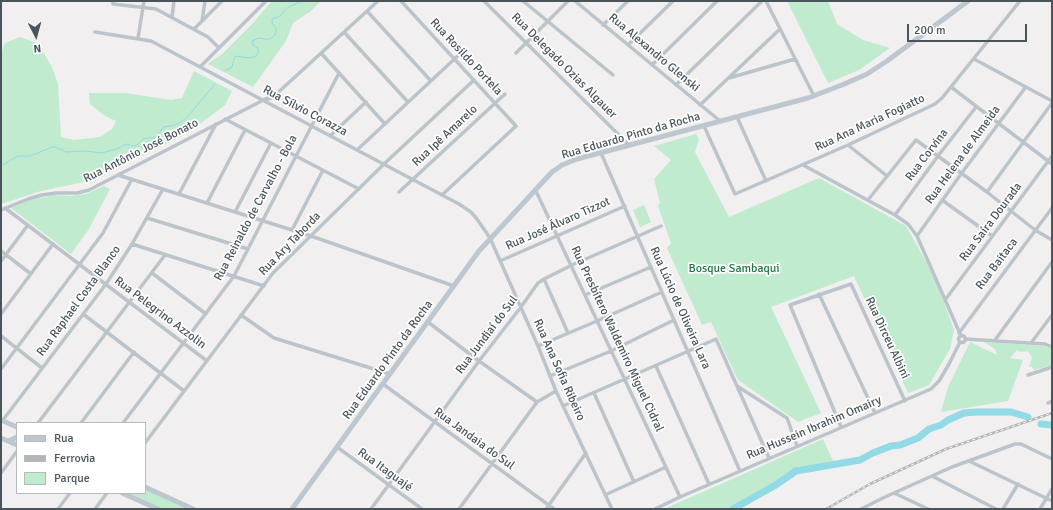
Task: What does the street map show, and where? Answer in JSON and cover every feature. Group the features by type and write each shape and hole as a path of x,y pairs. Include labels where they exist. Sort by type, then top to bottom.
{"main road":[{"name":"Rua Eduardo Pinto da Rocha","path":"292,509 490,238 552,172 562,165 572,161 814,96 854,80 882,64 968,1"},
{"path":"2,420 16,427"},
{"path":"8,441 16,437"},
{"path":"1,438 16,445"},
{"path":"146,487 193,509"},
{"path":"124,494 158,509"}],"street":[{"path":"138,38 144,1"},
{"path":"172,18 174,1"},
{"path":"202,22 204,1"},
{"path":"194,29 222,1"},
{"path":"200,67 266,1"},
{"name":"Rua Antônio José Bonato","path":"1,210 42,195 83,192 279,92 378,1"},
{"name":"Rua Rosildo Portela","path":"401,1 516,126 442,195"},
{"name":"Rua Delegado Ozias Algauer","path":"484,1 629,146"},
{"path":"523,1 613,76"},
{"path":"516,52 568,1"},
{"name":"Rua Alexandro Glenski","path":"575,1 720,121"},
{"path":"603,24 628,1"},
{"path":"628,45 673,1"},
{"path":"652,65 717,1"},
{"path":"676,85 762,1"},
{"path":"766,1 814,96"},
{"name":"Rua Ana Maria Fogiatto","path":"704,126 734,194 848,145 932,106 952,87 1020,1"},
{"path":"113,3 156,10 208,37 219,48"},
{"path":"367,11 431,81"},
{"path":"700,104 780,28"},
{"name":"Rua Sílvio Corazza","path":"95,32 151,41 442,195 471,212 490,238"},
{"path":"344,32 408,102"},
{"path":"357,150 464,50"},
{"path":"321,54 385,124"},
{"path":"728,78 795,59"},
{"path":"974,59 1052,102 987,192"},
{"name":"Rua Reinaldo de Carvalho - Bola","path":"124,422 234,276 339,73"},
{"name":"Rua Ary Taborda","path":"146,442 273,273 384,164 474,80"},
{"path":"952,87 976,107 1050,162"},
{"name":"Rua Helena de Almeida","path":"917,236 1025,88"},
{"name":"Rua Ipê Amarelo","path":"399,192 505,94"},
{"path":"330,136 366,102"},
{"name":"Rua Corvina","path":"895,215 976,107"},
{"path":"738,117 766,181"},
{"path":"224,119 359,189"},
{"path":"179,194 216,123"},
{"path":"207,203 246,130"},
{"path":"868,200 916,140 987,192 1035,230 1052,240"},
{"path":"235,212 271,143"},
{"path":"848,145 887,176"},
{"name":"Rua Lúcio de Oliveira Lara","path":"601,153 740,471"},
{"name":"Rua Saíra Dourada","path":"945,300 992,236 1050,162 1052,156"},
{"path":"803,165 895,215 908,224 917,236 960,334 966,339"},
{"path":"292,230 323,170"},
{"path":"118,175 311,236 454,286"},
{"path":"1,369 104,233 132,179"},
{"name":"Rua Raphael Costa Blanco","path":"2,420 106,284 132,244 163,189"},
{"name":"Rua Presbítero Waldemiro Miguel Cidral","path":"535,189 680,497"},
{"path":"942,200 992,236"},
{"name":"Rua José Álvaro Tizzot","path":"500,261 625,206"},
{"name":"Rua Pelegrino Azzolin","path":"5,208 207,361"},
{"name":"Rua Baitaca","path":"960,334 1052,208"},
{"path":"147,218 248,249"},
{"path":"1,261 28,225"},
{"name":"Rua Jundiaí do Sul","path":"371,509 538,283 572,265 661,226"},
{"name":"Rua Ana Sofia Ribeiro","path":"490,238 538,346 556,391 612,509"},
{"path":"1,314 53,244"},
{"path":"132,244 264,286"},
{"path":"1,252 31,274"},
{"path":"39,422 165,255"},
{"path":"995,340 1052,262"},
{"path":"585,295 651,267"},
{"path":"152,273 206,314"},
{"path":"544,279 568,333"},
{"name":"Rua Dirceu Albini","path":"820,294 851,284 905,401"},
{"path":"538,346 662,292"},
{"path":"841,427 790,305 820,294 875,413"},
{"path":"83,314 184,391"},
{"path":"242,315 274,338 390,374"},
{"path":"1031,343 1052,315"},
{"path":"550,376 611,350 674,320"},
{"path":"428,322 479,361 537,402"},
{"path":"960,334 958,339 960,342 964,342 966,339 995,340 1045,344 1052,347"},
{"path":"1,336 42,368"},
{"path":"564,406 716,339 769,458"},
{"name":"Rua Hussein Ibrahim Omairy","path":"655,509 709,484 931,389 939,381 960,342"},
{"path":"82,422 134,352"},
{"path":"656,366 709,484"},
{"path":"1028,375 1052,367"},
{"name":"Rua Jandaia do Sul","path":"383,384 554,509"},
{"path":"736,386 787,418 797,446"},
{"path":"459,509 537,402 556,391"},
{"path":"594,393 634,482"},
{"path":"861,509 932,476 1018,444 1052,458"},
{"name":"Rua Itaguajé","path":"337,447 422,509"},
{"path":"1,473 16,452"},
{"path":"546,509 586,454"},
{"path":"969,461 1052,501"},
{"path":"605,495 666,467"},
{"path":"932,476 996,509"},
{"path":"1003,509 1018,484"},
{"path":"1040,509 1052,490"},
{"path":"894,493 928,509"},
{"path":"58,509 69,494"},
{"path":"95,509 106,494"}],"green space":[{"path":"272,1 321,1 311,11 293,23 286,41 253,87 208,64 223,53 252,24"},
{"path":"787,1 828,1 837,24 863,40 890,48 859,70 828,83"},
{"path":"20,37 34,42 43,52 52,67 58,84 61,137 74,140 100,137 112,129 116,121 105,116 90,104 89,93 126,93 171,100 182,98 194,71 232,91 225,105 188,133 94,180 41,191 1,204 1,53 5,43"},
{"name":"Bosque Sambaqui","path":"696,134 699,139 695,152 729,217 819,178 906,226 934,276 954,330 950,349 929,385 908,393 854,276 771,307 821,413 798,422 738,380 711,322 702,325 667,248 671,243 658,206 660,203 654,179 671,160 654,146"},
{"path":"104,186 110,189 89,229 71,254 11,208 30,200 54,195 71,196 86,194"},
{"path":"644,205 651,222 640,227 633,210"},
{"path":"970,342 997,355 995,349 984,342 1044,346 1052,349 1052,365 1034,370 1029,366 1032,358 1028,351 1021,352 1017,350 1010,358 1023,360 1008,401 941,412 948,387"},
{"path":"823,439 833,461 795,469 771,485 728,509 664,509"},
{"path":"146,489 188,509 163,509 129,494 146,494"}],"waterway":[{"path":"225,71 232,67 236,56 249,58 258,54 258,48 253,45 252,41 259,38 270,39 273,37 276,33 276,28 272,23 272,19 280,16 287,8 302,1"},
{"path":"1,166 18,156 30,156 52,147 66,152 86,151 101,153 117,149 126,144 134,146 137,145 144,138 154,138 164,127 181,122 188,116 215,84"},
{"path":"733,509 774,486 796,471 860,460 891,446 900,445 918,438 929,429 941,425 964,413 1011,412 1028,417"},
{"path":"1041,424 1052,425"}],"railway":[{"path":"826,509 870,484 946,449 1052,413"}]}
